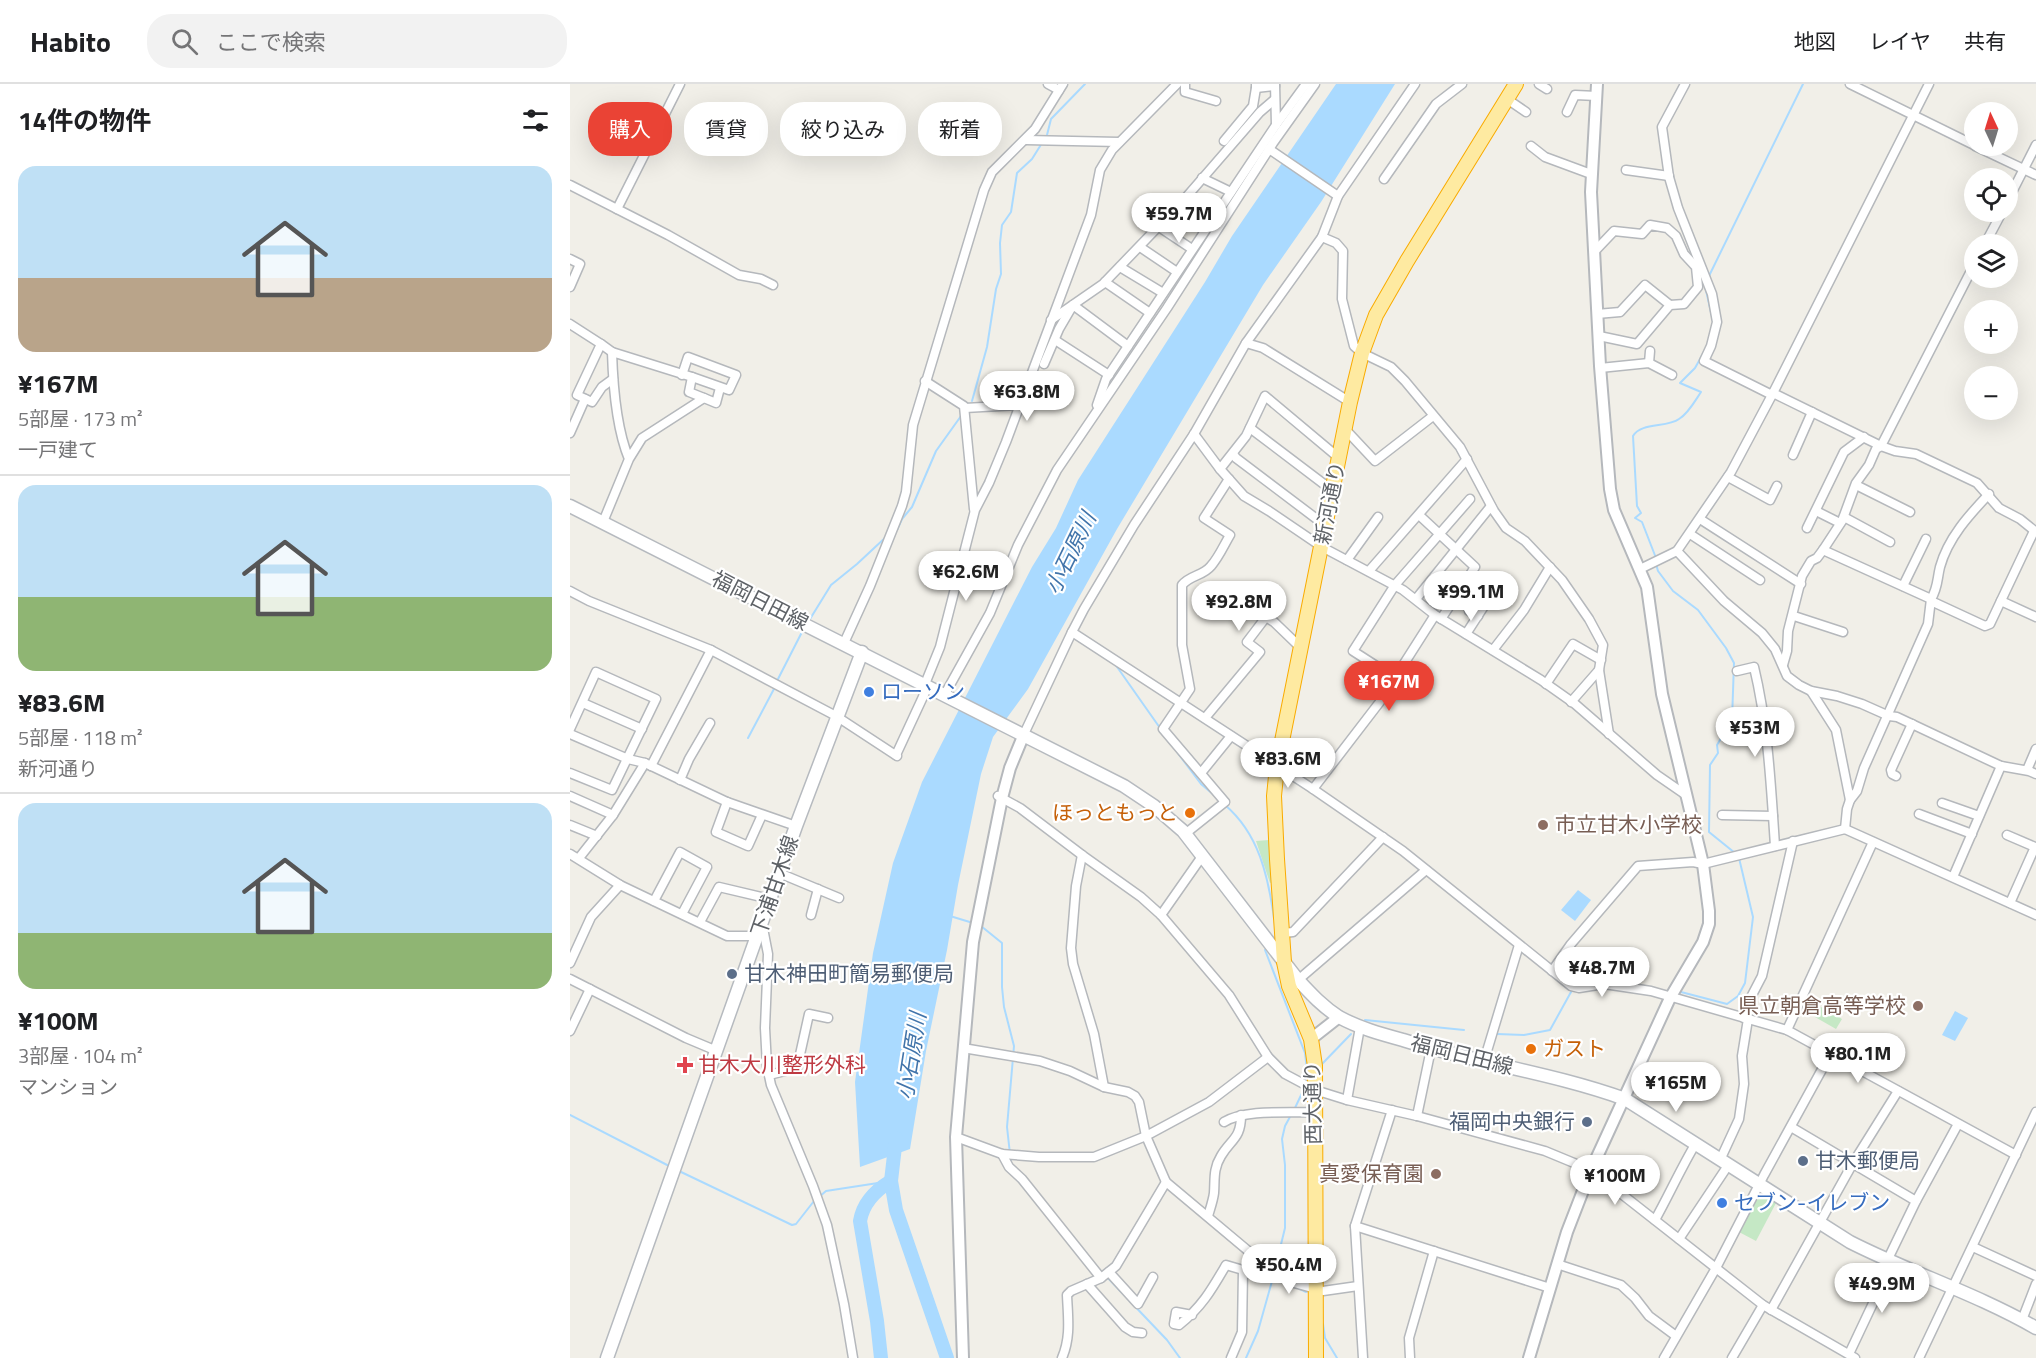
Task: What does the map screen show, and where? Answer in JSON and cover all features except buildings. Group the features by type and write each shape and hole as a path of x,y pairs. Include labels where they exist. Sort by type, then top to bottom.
{"highway":[{"name":"新河通り","path":"1284,962 1275,827 1274,796 1277,766 1350,402 1362,353 1381,306 1516,84"},
{"name":"西大通り","path":"1284,962 1289,986 1311,1039 1315,1066 1316,1358"}],"main road":[{"name":"福岡日田線","path":"570,506 1124,786 1154,806 1185,834 1298,980 1319,1002 1339,1017 1360,1027 1431,1049 1594,1088 1624,1099 1725,1161 1819,1223 1890,1262 1953,1288 2036,1328"},
{"name":"下浦甘木線","path":"607,1358 779,873 836,716 862,652"}],"street":[{"path":"617,209 681,84"},
{"path":"844,643 873,579 904,499 913,424 984,190 992,172 1026,140 1050,107 1061,87 1048,84"},
{"path":"570,591 589,601 711,650 836,716 896,755 940,647 975,510 989,483 1091,215 1100,170 1119,142 1177,84"},
{"path":"1185,84 1185,92 1216,101"},
{"path":"1092,417 1109,375 1305,84"},
{"path":"947,695 990,613 1018,544 1057,470 1167,308 1271,146 1315,84"},
{"path":"963,1358 956,1137 963,1048 973,942 1000,797 1020,733 1071,632 1134,525 1194,434 1246,343 1322,237 1338,196 1415,84"},
{"path":"1384,179 1436,104 1462,84"},
{"path":"1529,1358 1557,1264 1591,1170 1670,998 1703,942 1709,911 1703,864 1662,694 1647,587 1614,510 1612,500 1600,368 1594,252 1592,174 1597,84"},
{"path":"1685,84 1662,127 1669,176 1678,208 1709,286 1717,322 1711,346 1704,361 1881,446 1916,454 1977,483 2000,508 2035,531 1990,624 1985,626 1823,550"},
{"path":"1850,84 1964,140"},
{"path":"1640,569 1677,551 1728,477 1929,84"},
{"path":"1224,141 1253,106 1256,86 1275,85 1276,125 1271,146"},
{"path":"1567,112 1575,95 1597,96"},
{"path":"1507,99 1526,112"},
{"path":"1050,320 1106,282 1170,216 1260,112 1274,100"},
{"path":"1026,140 1119,142"},
{"path":"2018,181 2036,145"},
{"path":"1271,146 1338,196"},
{"path":"1531,146 1545,157 1592,174"},
{"path":"1997,156 2036,175"},
{"path":"1626,171 1669,176"},
{"path":"1202,178 1231,192"},
{"path":"570,185 739,275 761,279 773,285"},
{"path":"1170,216 1214,216"},
{"path":"1594,252 1614,231 1642,234 1650,225 1667,228 1676,236 1684,254 1696,267 1698,287 1684,304 1670,305 1645,285 1620,312 1597,314"},
{"path":"1159,227 1192,249"},
{"path":"1322,237 1336,243 1343,251 1342,299 1354,346 1362,353 1391,367 1405,381 1460,447 1491,506 1506,528 1525,541 1550,567 1576,598 1594,628 1603,645 1599,670 1609,734"},
{"path":"1140,247 1177,272"},
{"path":"570,259 580,264 570,288"},
{"path":"1120,267 1163,293"},
{"path":"1106,282 1150,313"},
{"path":"1783,665 1787,651 1788,631 1794,616 1802,576 1811,561 1823,550 1842,520 1856,485 1876,449 1881,446 1964,284"},
{"path":"1044,364 1073,305"},
{"path":"1073,305 1128,346"},
{"path":"1599,336 1638,344 1670,305"},
{"path":"570,324 612,352 720,388 729,390 736,375 688,357 682,375"},
{"path":"1055,340 1109,375"},
{"path":"1246,343 1263,348 1350,402"},
{"path":"602,344 577,394 592,402 602,387 613,379"},
{"path":"1649,363 1650,351"},
{"path":"612,352 613,379 628,459"},
{"path":"1600,368 1649,363 1672,375"},
{"path":"692,377 689,392 716,403 720,388"},
{"path":"925,381 965,408 975,510"},
{"path":"1220,469 1250,428 1265,396 1339,458"},
{"path":"603,522 628,459 642,438 704,398"},
{"path":"570,433 585,399"},
{"path":"965,408 1019,405"},
{"path":"1792,455 1812,412"},
{"path":"1345,429 1376,461 1433,416"},
{"path":"1250,428 1333,491"},
{"path":"1194,434 1244,496 1322,547 1395,585 1438,617 1546,684 1571,702 1657,775 1686,795"},
{"path":"1808,528 1844,452 1864,437"},
{"path":"1233,454 1326,526"},
{"path":"1369,571 1467,459"},
{"path":"1728,477 1770,500 1777,486"},
{"path":"1185,834 1225,802 1163,729 1190,689 1182,645 1182,585 1187,579 1202,574 1211,566 1230,535 1204,518 1229,479"},
{"path":"1856,485 1910,512"},
{"path":"1850,800 1857,791 1864,768 1928,624 1931,600 1936,591 1940,567 1959,528 1989,494"},
{"path":"1395,678 1353,651 1395,585 1470,499"},
{"path":"1416,599 1491,506"},
{"path":"1816,511 1890,542"},
{"path":"1313,789 1379,703 1475,567 1419,515"},
{"path":"1347,560 1378,517"},
{"path":"1700,519 1801,584"},
{"path":"1690,534 1760,580"},
{"path":"1903,586 1926,539"},
{"path":"1677,551 1724,601 1762,633 1775,650 1787,676 1799,685 1811,691 1846,699 1897,717 2001,766 2027,770 2036,774"},
{"path":"1493,650 1524,610 1550,567"},
{"path":"2001,601 2036,617"},
{"path":"1466,634 1486,603"},
{"path":"1242,604 1274,622 1301,648"},
{"path":"1469,611 1478,616"},
{"path":"1794,616 1843,632"},
{"path":"1205,718 1260,652 1247,642 1266,617"},
{"path":"1071,632 1181,702 1383,837 1571,986 1579,988 1604,984 1651,991 1787,1030 2016,1155"},
{"path":"1546,684 1573,644 1600,660"},
{"path":"579,858 648,764 711,650"},
{"path":"1737,671 1754,667 1762,705 1775,846"},
{"path":"1571,702 1599,670"},
{"path":"570,729 596,672 656,699 612,790 570,773"},
{"path":"1811,691 1836,730 1850,800 1845,828"},
{"path":"583,703 642,729"},
{"path":"680,780 689,759 710,723"},
{"path":"1896,776 1891,770 1912,724"},
{"path":"570,734 628,759 648,764 727,802 796,826"},
{"path":"1201,773 1231,736"},
{"path":"2027,770 2036,749"},
{"path":"1953,877 2001,766"},
{"path":"570,796 613,814"},
{"path":"1000,797 1020,808 1141,897 1161,915 1228,995 1268,1057 1285,1074 1315,1090 1545,1151 1591,1170 1767,1307 1852,1356 1916,1201 1958,1125"},
{"path":"727,802 716,832 748,846 762,815"},
{"path":"1942,803 1979,816"},
{"path":"1918,814 1972,834"},
{"path":"1722,815 1773,816"},
{"path":"570,825 597,836"},
{"path":"1552,971 1571,944 1638,867 1694,862 1703,864 1845,828 2036,915"},
{"path":"2007,835 2035,847 2010,903"},
{"path":"1283,933 1293,932 1383,837"},
{"path":"1679,1239 1725,1161 1739,1119 1744,1084 1742,1056 1746,1018 1750,999 1762,976 1793,841"},
{"path":"1787,1030 1873,842"},
{"path":"654,901 680,852 707,867 682,914"},
{"path":"570,854 620,885 727,936 757,936"},
{"path":"1082,855 1076,886 1071,948 1073,964 1094,1034 1104,1088"},
{"path":"1161,915 1203,855"},
{"path":"1298,980 1426,870"},
{"path":"779,873 839,898"},
{"path":"570,963 591,917 620,885"},
{"path":"700,922 719,887 770,899"},
{"path":"811,915 818,889"},
{"path":"762,922 768,954 765,1028 771,1085 813,1186 826,1225 844,1304 853,1358"},
{"path":"1484,1061 1519,945"},
{"path":"570,979 686,1038 717,1051"},
{"path":"570,1030 590,989"},
{"path":"769,1075 797,1068 809,1014 828,1018"},
{"path":"1311,1039 1339,1017"},
{"path":"1347,1100 1360,1027"},
{"path":"963,1048 1041,1060 1104,1088 1128,1092 1135,1096 1139,1102 1146,1136 1166,1182 1273,1271 1294,1283 1323,1291 1358,1286"},
{"path":"1417,1116 1431,1049"},
{"path":"1664,1358 1716,1268 1831,1053"},
{"path":"956,1137 1002,1154 1094,1157 1146,1136 1209,1102 1268,1057"},
{"path":"1732,1358 1767,1307 1898,1091"},
{"path":"1363,1358 1355,1226 1392,1110"},
{"path":"1224,1122 1233,1116 1241,1115 1314,1112"},
{"path":"1919,1358 2036,1112"},
{"path":"1208,1216 1214,1192 1216,1167 1227,1148 1239,1136 1241,1115"},
{"path":"1791,1127 1916,1201"},
{"path":"1655,1220 1696,1143"},
{"path":"1002,1154 1009,1167 1022,1179 1101,1278"},
{"path":"1062,1358 1067,1346 1069,1330 1067,1295 1101,1278 1116,1266 1166,1182"},
{"path":"1355,1226 1550,1288"},
{"path":"1972,1247 2036,1276"},
{"path":"1410,1358 1409,1338 1434,1251"},
{"path":"1557,1264 1621,1285 1649,1316 1676,1336"},
{"path":"1192,1314 1203,1302 1226,1265 1243,1270 1273,1271"},
{"path":"1231,1358 1242,1332 1243,1270"},
{"path":"1110,1272 1138,1305 1153,1277"},
{"path":"1087,1284 1125,1327 1133,1332 1142,1333"},
{"path":"2022,1320 2036,1284"}],"green space":[{"path":"1269,840 1273,882 1270,883 1256,841"},
{"path":"1821,1007 1842,1019 1836,1029 1815,1017"},
{"path":"1760,1193 1776,1203 1756,1241 1739,1232"}],"water":[{"path":"1336,84 1395,84 1321,202 1263,285 1117,529 1028,689 993,737 981,774 958,885 910,1149 860,1167 855,1082 873,953 893,863 922,782 1032,567 1056,528 1078,480 1232,236"},
{"path":"1578,890 1591,900 1575,921 1561,910"},
{"path":"1955,1011 1968,1018 1955,1041 1942,1035"}],"waterway":[{"path":"1047,135 1051,119 1085,84"},
{"path":"1708,278 1803,84"},
{"path":"972,401 987,347 996,289 1001,274 1002,225 1011,212 1017,173 1032,159 1042,143"},
{"path":"1705,286 1713,321"},
{"path":"1656,558 1642,522 1635,518 1641,513 1637,506 1633,436 1642,429 1674,422 1688,411 1701,392 1680,383 1695,368 1704,352"},
{"path":"897,530 902,519 912,507 936,451 961,416"},
{"path":"810,619 831,585 886,537"},
{"path":"1656,564 1658,571 1673,591 1698,610 1726,648 1734,663 1732,720 1717,745 1718,753 1710,765 1709,832 1735,853"},
{"path":"778,679 803,630"},
{"path":"1115,664 1160,728"},
{"path":"748,738 775,687"},
{"path":"1177,752 1201,784 1214,795"},
{"path":"1225,805 1237,816 1254,842 1265,871 1274,918"},
{"path":"1681,992 1727,1004 1738,996 1745,983 1753,917 1739,858"},
{"path":"950,916 973,923"},
{"path":"981,926 1002,943 1004,1007 1014,1046 1007,1127 1011,1163"},
{"path":"1265,950 1305,1053 1307,1070"},
{"path":"1497,1034 1524,1035 1550,1030 1571,992"},
{"path":"1365,1020 1464,1030"},
{"path":"1322,1064 1351,1034"},
{"path":"1294,1110 1303,1091"},
{"path":"570,1115 671,1167"},
{"path":"1275,1269 1285,1228 1285,1165 1282,1139 1291,1115"},
{"name":"小石原川","path":"896,1138 891,1181 896,1210 947,1358"},
{"path":"679,1171 792,1225 796,1224 814,1201"},
{"path":"819,1197 826,1191 891,1181"},
{"name":"小石原川","path":"881,1358 860,1221 864,1208 871,1198 891,1181"},
{"path":"1246,1358 1258,1331 1274,1274"},
{"path":"1107,1277 1167,1340 1180,1358"},
{"path":"1300,1289 1306,1292"},
{"path":"1323,1324 1325,1338 1337,1358"}],"place":[{"name":"ローソン","path":"869,692"},
{"name":"ほっともっと","path":"1190,813"},
{"name":"市立甘木小学校","path":"1543,825"},
{"name":"甘木神田町簡易郵便局","path":"732,974"},
{"name":"県立朝倉高等学校","path":"1918,1006"},
{"name":"ガスト","path":"1531,1049"},
{"name":"甘木大川整形外科","path":"685,1065"},
{"name":"福岡中央銀行","path":"1587,1122"},
{"name":"甘木郵便局","path":"1803,1161"},
{"name":"真愛保育園","path":"1436,1174"},
{"name":"セブン-イレブン","path":"1722,1203"}]}
